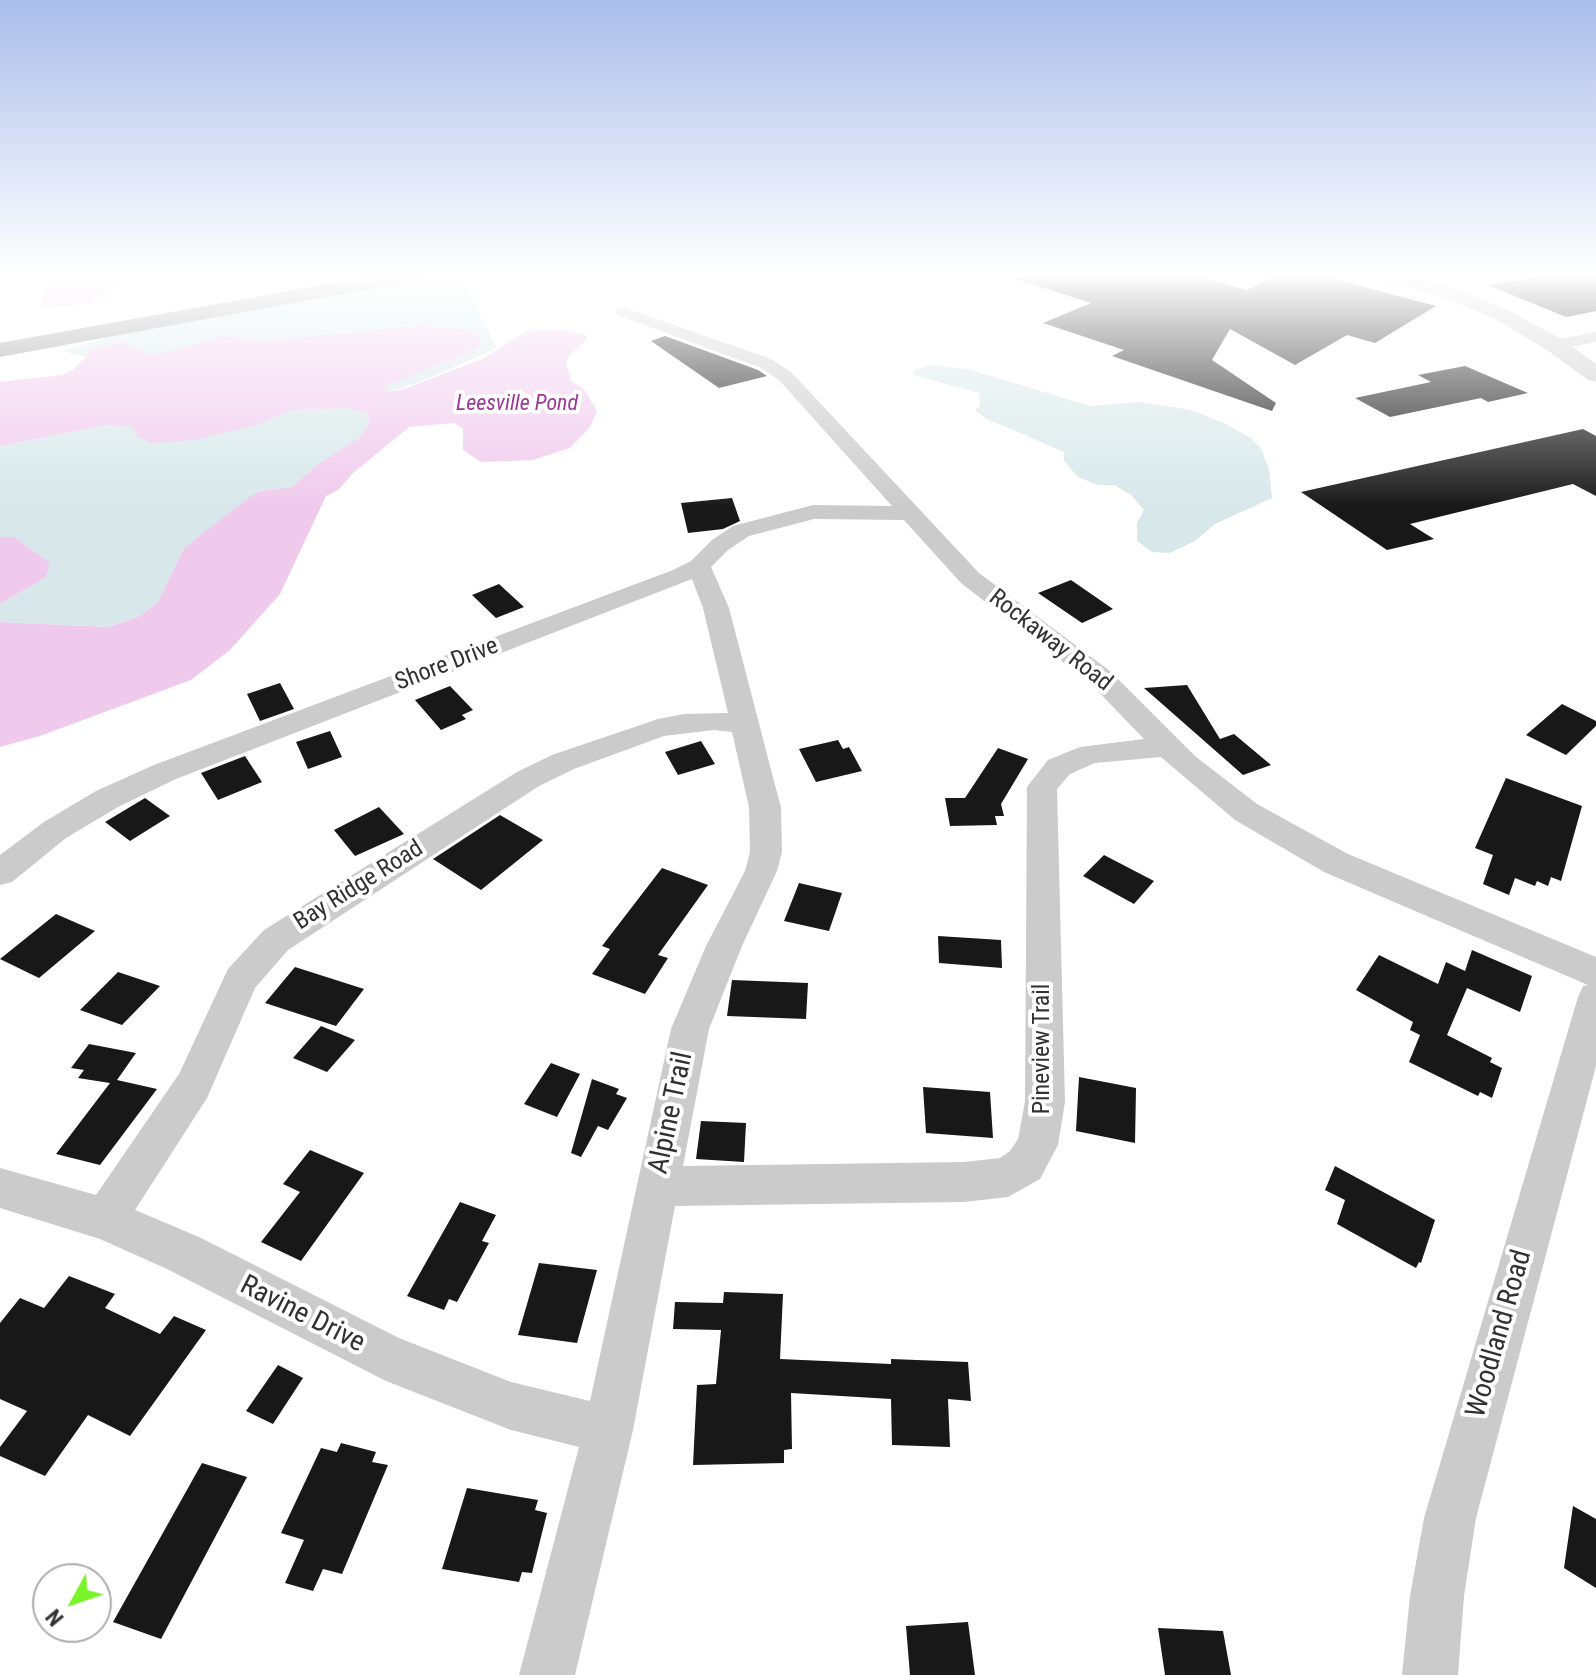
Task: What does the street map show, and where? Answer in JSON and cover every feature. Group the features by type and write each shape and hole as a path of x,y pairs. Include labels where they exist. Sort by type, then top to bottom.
{"street":[{"name":"Rockaway Road","path":"728,351 776,369 794,384 970,578 1100,677 1166,747 1224,797 1302,846 1336,863 1596,973"},
{"path":"1563,351 1596,375"},
{"name":"Shore Drive","path":"0,873 55,830 107,799 165,772 699,566 720,545 741,531 792,516 834,511 909,513"},
{"name":"Alpine Trail","path":"547,1675 608,1430 690,1029 724,946 761,871 766,852 765,807 716,608 699,566"},
{"name":"Bay Ridge Road","path":"105,1219 193,1086 241,979 276,940 528,779 563,762 658,728 714,721 745,724"},
{"name":"Pineview Trail","path":"656,1186 964,1182 1008,1177 1025,1165 1037,1145 1045,1102 1042,787 1059,767 1081,756 1111,750 1166,747"},
{"name":"Woodland Road","path":"1430,1675 1437,1596 1450,1518 1596,997"},
{"name":"Ravine Drive","path":"0,1188 105,1219 183,1253 386,1357 511,1406 608,1430"}],"shaded area":[{"path":"63,351 490,351 427,379 372,398 125,366"},
{"path":"931,365 968,369 1090,406 1140,402 1192,410 1251,438 1261,449 1269,469 1272,498 1215,524 1195,541 1170,553 1152,552 1137,541 1137,523 1144,510 1131,495 1114,485 1098,485 1078,477 1064,461 1064,452 985,418 975,410 980,405 979,393 913,375 915,370"},
{"path":"345,408 368,413 369,425 360,437 317,465 292,487 260,491 184,548 158,602 140,616 108,627 0,622 0,604 45,578 14,537 0,537 0,446 106,425 257,425 291,410"}],"water":[{"name":"Leesville Pond","path":"91,351 161,354 171,351 470,351 388,385 384,392 401,390 482,359 495,351 574,351 566,364 572,382 584,389 597,411 590,427 570,448 533,460 481,462 463,450 463,429 454,423 409,427 353,473 338,490 326,496 280,594 230,650 191,680 40,736 0,747 0,622 108,627 140,616 158,602 184,548 251,496 260,491 292,487 317,465 360,437 369,424 368,413 345,408 291,410 257,425 194,440 151,443 137,436 131,426 106,425 0,446 0,382 62,375 73,370"},
{"path":"0,537 14,537 50,563 45,578 0,604"}],"building":[{"path":"666,351 706,351 767,376 719,388"},
{"path":"1122,351 1217,351 1212,360 1276,403 1272,411 1112,356"},
{"path":"1270,351 1319,351 1295,365"},
{"path":"1465,366 1528,393 1488,402 1481,398 1390,417 1355,398 1431,382 1418,375"},
{"path":"1583,429 1596,436 1596,496 1573,484 1410,524 1434,539 1387,550 1301,492"},
{"path":"732,498 740,521 723,529 688,533 681,503"},
{"path":"1071,580 1113,609 1082,623 1038,593"},
{"path":"499,584 524,607 496,618 472,595"},
{"path":"280,683 294,709 260,721 247,694"},
{"path":"1187,685 1220,739 1234,734 1271,765 1243,775 1144,688"},
{"path":"450,686 473,710 462,715 466,719 441,730 415,700"},
{"path":"1562,704 1596,721 1596,726 1566,755 1526,735"},
{"path":"330,731 342,757 308,769 296,742"},
{"path":"838,740 843,749 849,747 862,771 816,782 799,749"},
{"path":"701,741 715,764 678,775 665,752"},
{"path":"998,748 1028,759 1001,804 1004,816 995,816 997,825 950,826 945,798 965,798"},
{"path":"245,756 262,782 218,800 201,773"},
{"path":"1506,778 1582,806 1561,881 1551,877 1548,886 1537,881 1535,886 1515,878 1509,895 1483,884 1493,855 1475,848"},
{"path":"145,798 170,816 130,841 105,822"},
{"path":"379,807 404,834 355,856 334,830"},
{"path":"500,815 543,840 481,890 433,859"},
{"path":"1104,855 1154,881 1134,904 1083,876"},
{"path":"662,868 708,885 658,955 668,958 645,994 592,974 610,949 602,946"},
{"path":"799,883 842,893 829,931 784,921"},
{"path":"56,914 95,931 39,978 0,959"},
{"path":"938,936 1001,940 1002,968 939,963"},
{"path":"1472,950 1532,976 1520,1012 1467,988 1447,1035 1492,1058 1490,1062 1502,1068 1492,1098 1480,1092 1478,1096 1409,1062 1420,1035 1410,1030 1413,1022 1356,990 1379,955 1438,984 1446,962 1465,971"},
{"path":"295,967 364,989 336,1026 265,1003"},
{"path":"118,972 160,986 122,1025 80,1010"},
{"path":"732,980 808,983 806,1019 727,1016"},
{"path":"321,1026 355,1040 327,1072 293,1058"},
{"path":"89,1044 136,1053 117,1080 157,1089 100,1165 56,1154 110,1083 78,1078 84,1070 71,1068"},
{"path":"551,1063 580,1074 557,1117 524,1104"},
{"path":"1079,1077 1136,1088 1135,1143 1076,1131"},
{"path":"592,1079 619,1089 616,1094 627,1098 608,1130 598,1126 581,1157 571,1153"},
{"path":"923,1087 990,1092 993,1138 926,1133"},
{"path":"701,1121 746,1123 744,1162 696,1159"},
{"path":"310,1150 364,1173 301,1261 261,1242 300,1192 283,1184"},
{"path":"1335,1166 1435,1220 1421,1263 1416,1268 1337,1224 1345,1200 1325,1190"},
{"path":"460,1202 496,1215 482,1241 489,1243 457,1302 449,1299 444,1310 407,1296"},
{"path":"539,1263 597,1270 577,1343 518,1335"},
{"path":"69,1276 115,1294 105,1308 160,1334 174,1316 206,1330 130,1436 88,1415 45,1476 0,1456 0,1447 27,1411 0,1399 0,1323 20,1298 44,1308"},
{"path":"724,1292 783,1294 780,1359 891,1364 891,1359 968,1362 971,1401 948,1399 950,1447 892,1445 891,1399 791,1393 792,1449 784,1450 784,1463 693,1465 697,1385 716,1384 721,1330 673,1329 675,1302 723,1303"},
{"path":"278,1365 303,1378 273,1424 246,1411"},
{"path":"341,1443 376,1452 372,1462 388,1465 342,1574 323,1569 313,1591 285,1583 304,1540 281,1533 321,1448 337,1452"},
{"path":"202,1463 247,1477 161,1639 113,1622"},
{"path":"467,1488 538,1500 535,1510 547,1513 532,1573 522,1572 519,1582 442,1569"},
{"path":"1573,1506 1596,1519 1596,1588 1564,1568"},
{"path":"968,1622 975,1675 910,1675 906,1626"},
{"path":"1158,1628 1223,1631 1231,1675 1165,1675"}]}
